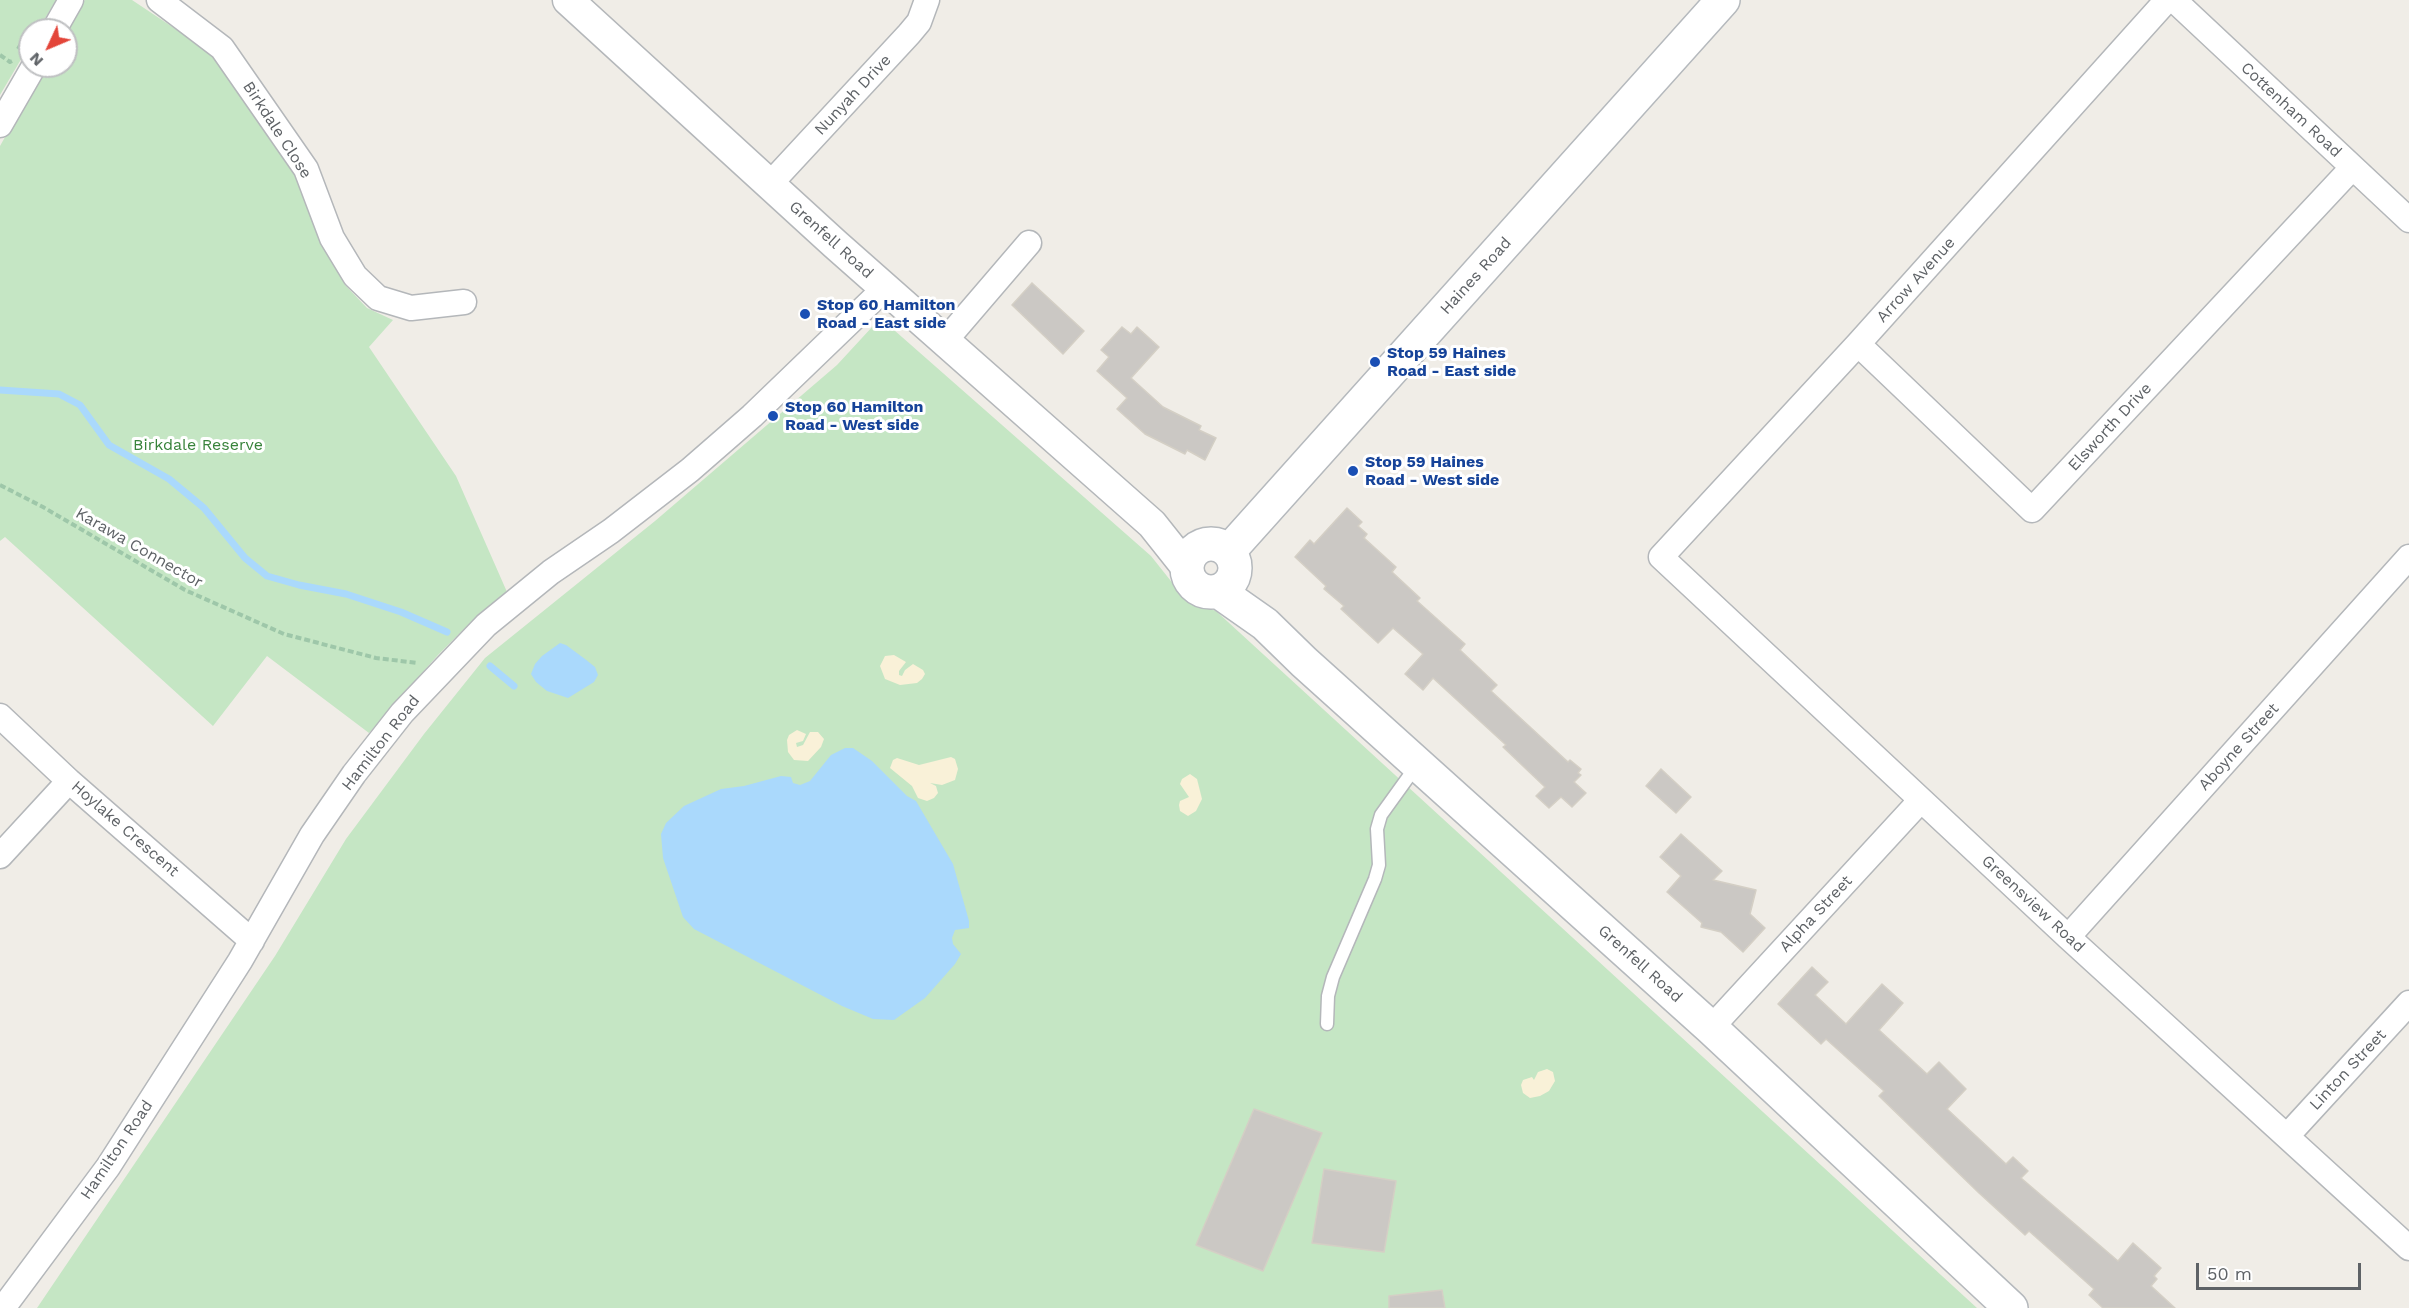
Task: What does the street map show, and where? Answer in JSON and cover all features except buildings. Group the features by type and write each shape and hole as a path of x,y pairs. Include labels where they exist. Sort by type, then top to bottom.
{"main road":[{"name":"Haines Road","path":"1213,567 1723,0"},
{"name":"Grenfell Road","path":"1213,567 1265,624 1304,662 1711,1028 2012,1308"}],"street":[{"path":"52,18 71,0"},
{"name":"Birkdale Close","path":"159,0 222,48 306,170 332,238 355,276 378,298 411,308 464,302"},
{"name":"Grenfell Road","path":"568,0 885,288 1152,524 1213,567"},
{"name":"Nunyah Drive","path":"770,184 909,34 919,22 927,0"},
{"name":"Arrow Avenue","path":"1661,557 1858,344 2168,0"},
{"name":"Cottenham Road","path":"2174,0 2409,220"},
{"path":"0,125 27,78"},
{"name":"Elsworth Drive","path":"1858,344 2032,510 2352,168"},
{"path":"945,341 1029,243"},
{"name":"Hamilton Road","path":"3,1308 108,1167 252,941 312,835 354,774 402,713 486,625 551,572 611,531 690,470 752,416 885,288"},
{"name":"Greensview Road","path":"1661,557 2068,937 2409,1248"},
{"name":"Aboyne Street","path":"2068,937 2409,557"},
{"name":"Hoylake Crescent","path":"0,716 69,781 252,941"},
{"path":"0,856 69,781"},
{"name":"Alpha Street","path":"1711,1028 1921,800"},
{"name":"Linton Street","path":"2287,1136 2409,1004"}],"lane":[{"path":"1327,1024 1328,996 1333,977 1377,872 1379,856 1377,830 1380,815 1418,764"}],"path":[{"path":"0,55 10,63 18,54"},
{"name":"Karawa Connector","path":"0,485 43,507 184,590 284,634 376,658 444,667"}],"green space":[{"path":"0,0 56,0 45,18 18,18 18,64 0,95"},
{"name":"Birkdale Reserve","path":"85,0 132,0 213,54 296,177 345,285 367,308 393,320 369,347 456,476 507,592 480,613 438,655 369,733 267,656 213,726 5,537 0,541 0,146 38,78 78,78 78,18 72,18"},
{"path":"873,326 894,330 1151,556 1186,600 1216,611 1977,1308 37,1308 275,956 346,839 424,734 485,658 655,521 837,365"}],"sand":[{"path":"894,655 906,662 899,671 899,675 902,676 905,670 913,664 923,670 925,674 922,679 917,683 900,685 885,679 880,666 885,656"},
{"path":"797,730 806,734 803,741 796,743 797,747 803,745 810,732 818,732 824,739 821,747 808,761 794,760 788,752 789,735"},
{"path":"951,757 955,759 958,769 955,780 942,785 930,783 936,786 938,793 927,801 918,798 912,786 890,768 893,760 897,758 919,765"},
{"path":"1190,774 1197,779 1202,799 1196,811 1188,816 1180,811 1180,801 1189,797 1180,784 1182,779"},
{"path":"1547,1069 1553,1072 1555,1081 1549,1091 1530,1098 1523,1093 1521,1085 1523,1080 1532,1077 1534,1080 1538,1072"}],"water":[{"path":"560,643 595,667 598,675 594,682 568,698 547,691 536,682 531,674 535,664 542,656"},
{"path":"845,748 853,748 872,761 907,796 916,801 953,864 969,921 969,928 955,930 952,938 953,944 961,954 955,964 925,998 894,1020 873,1019 842,1006 694,929 683,917 663,858 661,834 666,823 684,806 721,789 744,786 781,776 791,777 793,783 800,785 810,781 831,755"}],"waterway":[{"path":"0,390 59,394 80,405 109,445 169,479 204,508 245,558 267,576 346,594 401,612 447,632"},
{"path":"490,666 514,686"}],"place":[{"name":"Stop 60 Hamilton Road - East side","path":"805,314"},
{"name":"Stop 59 Haines Road - East side","path":"1375,362"},
{"name":"Stop 60 Hamilton Road - West side","path":"773,416"},
{"name":"Stop 59 Haines Road - West side","path":"1353,471"}]}
